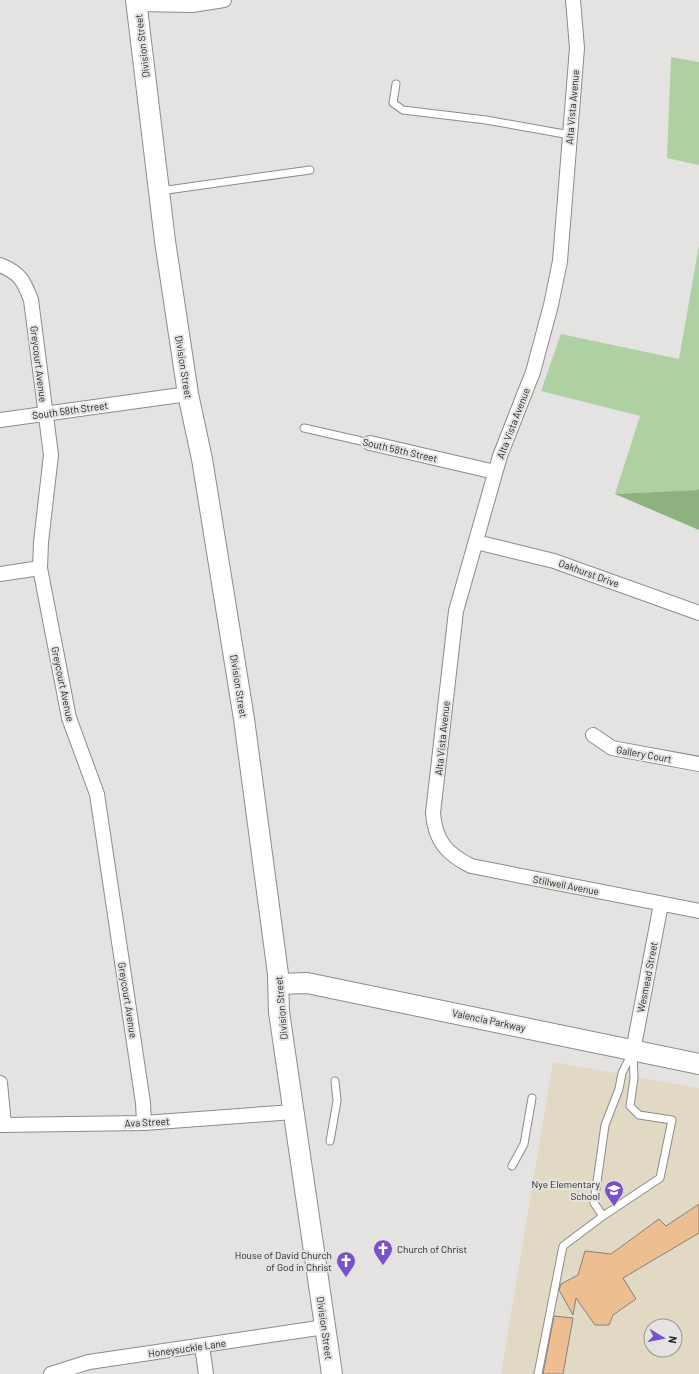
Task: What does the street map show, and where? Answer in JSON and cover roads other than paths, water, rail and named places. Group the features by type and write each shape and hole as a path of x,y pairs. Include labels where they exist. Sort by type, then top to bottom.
{"main road":[{"name":"Division Street","path":"137,2 159,191 188,394 202,459 244,719 279,984 279,1012 332,1374"},
{"name":"Valencia Parkway","path":"279,984 307,983 699,1064"}],"street":[{"path":"137,2 192,5 224,0"},
{"name":"Alta Vista Avenue","path":"441,844 434,825 434,812 456,611 495,472 532,372 551,305 560,261 577,48 573,0"},
{"name":"Greycourt Avenue","path":"0,265 13,270 25,282 31,300 51,455 41,542 40,568 69,718 97,794 141,1091 144,1123"},
{"name":"South 58th Street","path":"0,420 188,394"},
{"name":"South 58th Street","path":"370,443 495,472"},
{"name":"Oakhurst Drive","path":"476,542 554,561 699,613"},
{"path":"0,574 40,568"},
{"name":"Gallery Court","path":"593,735 612,748 699,764"},
{"name":"Stillwell Avenue","path":"441,844 455,858 472,866 699,911"},
{"name":"Wesmead Street","path":"633,1051 661,904"},
{"path":"0,1083 2,1125"},
{"name":"Ava Street","path":"2,1125 144,1123 294,1112"},
{"name":"Honeysuckle Lane","path":"51,1374 89,1362 325,1327"},
{"path":"202,1346 206,1374"}],"lane":[{"path":"396,84 393,103 403,110 486,120 570,135"},
{"path":"159,191 310,170"},
{"name":"South 58th Street","path":"304,428 370,443"},
{"path":"604,1216 594,1203 605,1125 619,1089 622,1073 633,1051"},
{"path":"538,1374 562,1246 660,1178 672,1120 639,1115 630,1106 634,1078 633,1051"},
{"path":"330,1141 337,1100 335,1081"},
{"path":"512,1166 524,1144 532,1098"}],"place":[{"name":"Nye Elementary School","path":"614,1207"},
{"name":"Church of Christ","path":"383,1266"},
{"name":"House of David Church of God in Christ","path":"346,1278"}]}
